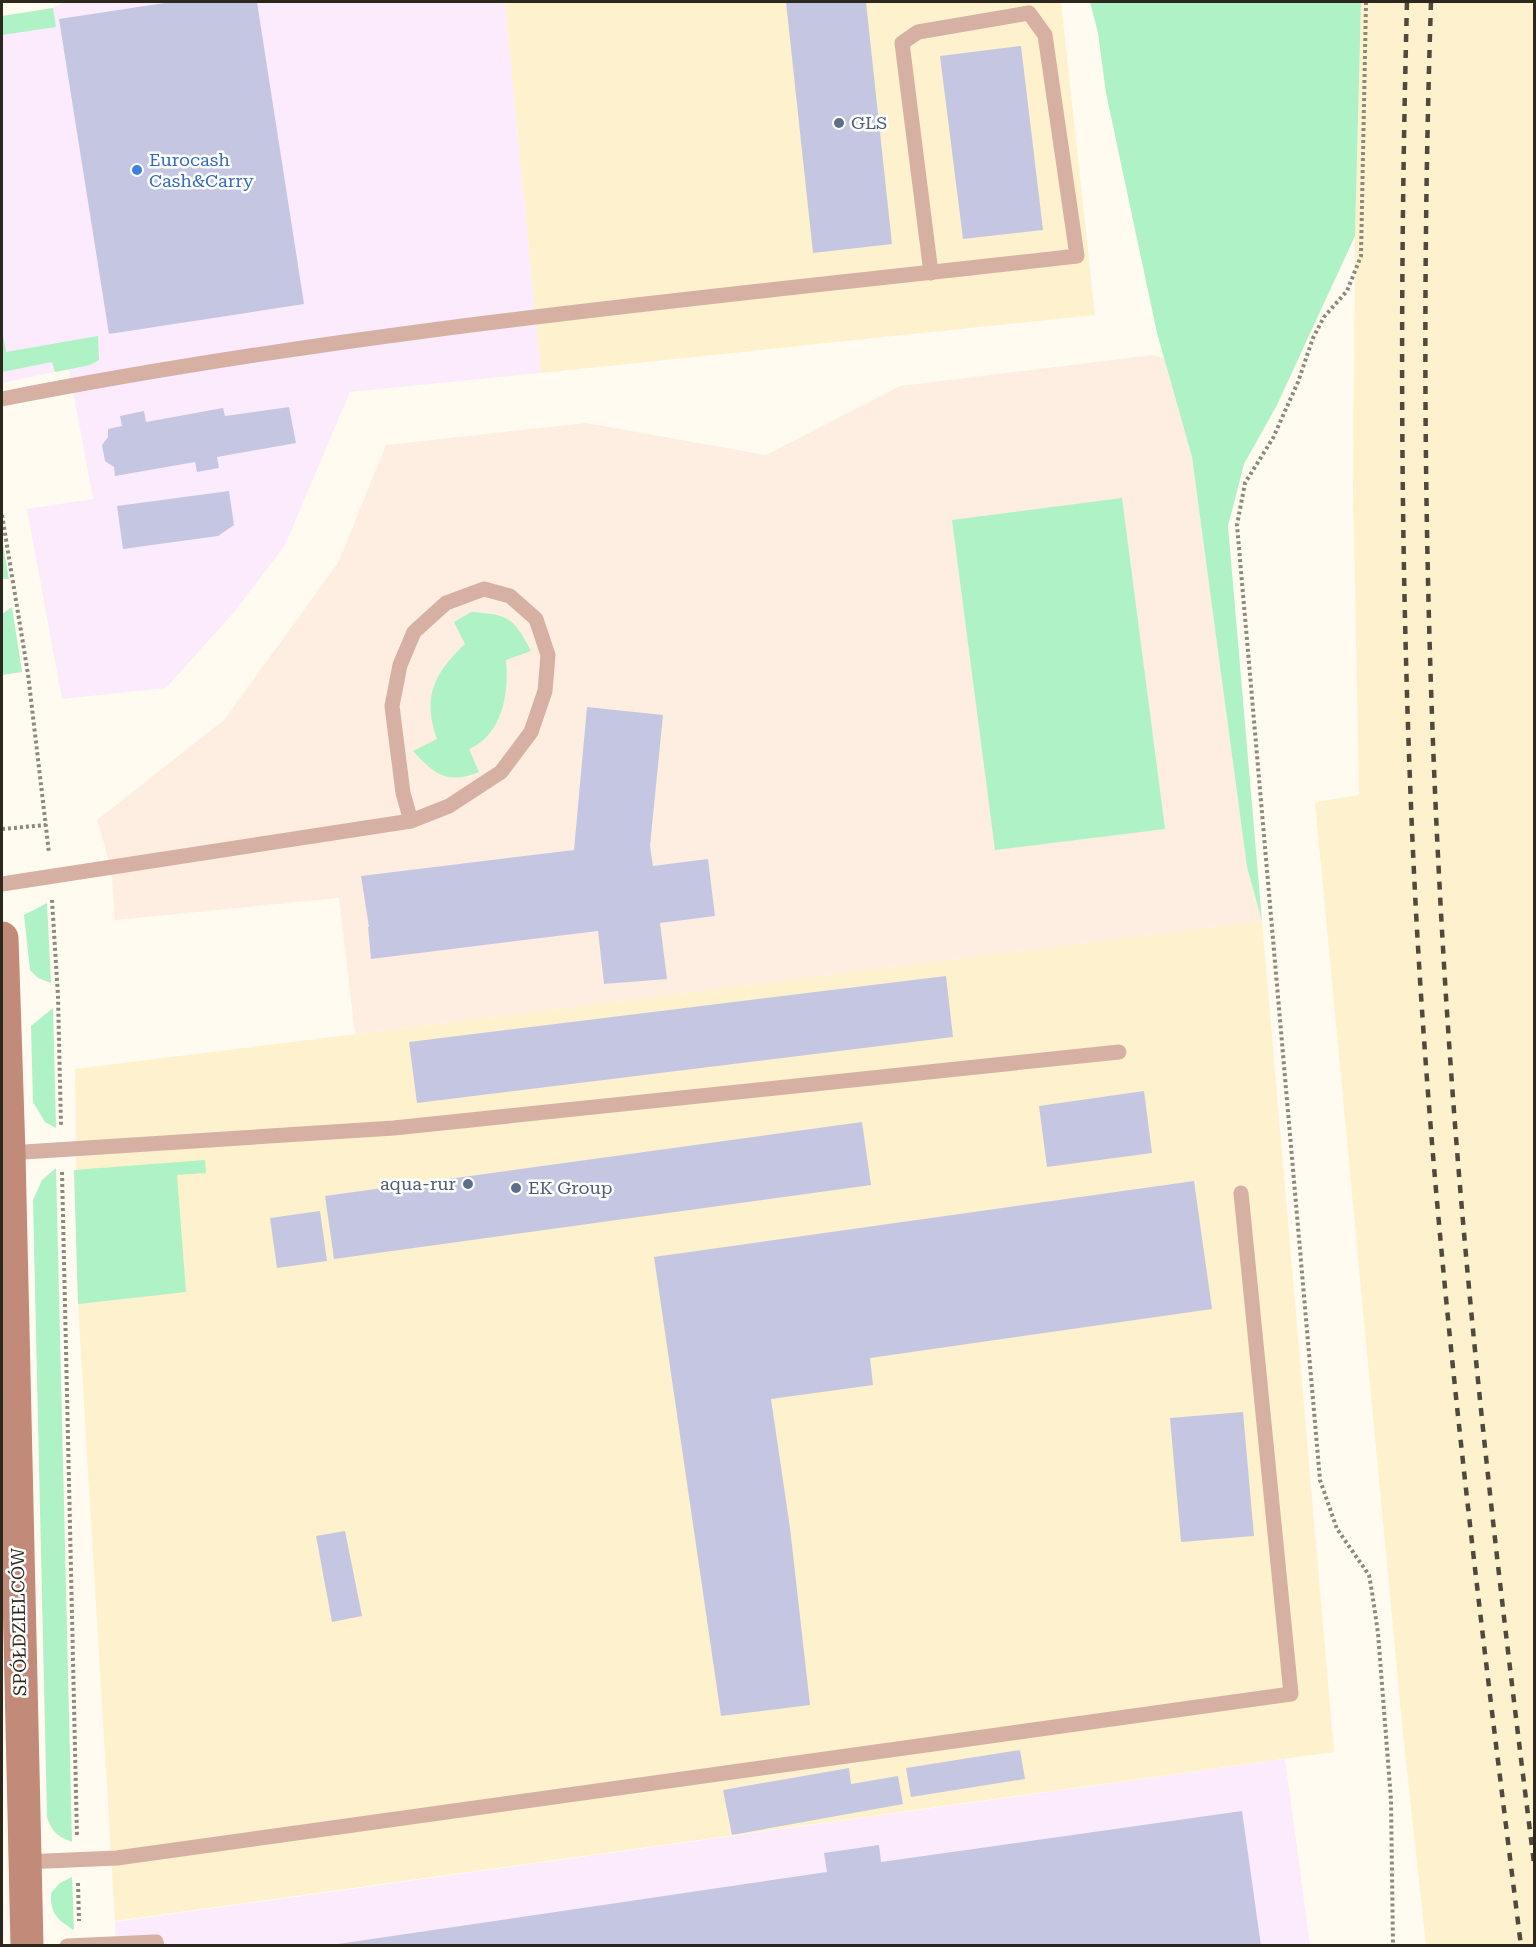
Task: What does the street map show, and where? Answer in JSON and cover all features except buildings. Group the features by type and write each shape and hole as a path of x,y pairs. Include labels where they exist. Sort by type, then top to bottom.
{"street":[{"name":"SPÓŁDZIELCÓW","path":"2,938 9,1153 10,1596 27,1946"}],"lane":[{"path":"2,399 73,385 430,329 931,273 1077,256 1045,35 1029,13 918,32 902,43 931,273"},
{"path":"2,884 411,821 449,806 501,772 531,732 545,691 548,655 536,619 510,596 484,589 475,592 446,603 414,632 400,665 392,706 403,793 411,821"},
{"path":"9,1153 394,1128 1119,1052"},
{"path":"24,1862 117,1858 1290,1694 1241,1193"},
{"path":"67,1946 156,1942 157,1946"}],"path":[{"path":"1366,2 1361,256 1347,291 1324,317 1313,338 1298,382 1273,438 1245,483 1237,525 1320,1480 1337,1528 1369,1575 1372,1592 1378,1633 1390,1800 1393,1946"},
{"path":"2,515 28,674 46,825 58,996 80,1945"},
{"path":"2,829 46,825"}],"shaded area":[{"path":"64,2 505,2 541,373 350,392 285,545 235,611 166,688 62,699 27,509 93,499 69,369 2,383 2,16 53,8"},
{"path":"505,2 1061,2 1095,315 541,373"},
{"path":"1361,2 1534,2 1534,1945 1426,1945 1403,1734 1315,802 1359,795 1353,490 1355,236"},
{"path":"1153,355 1164,358 1192,457 1247,867 1262,921 355,1034 339,898 115,920 111,868 97,820 224,720 338,563 386,445 586,423 766,455 900,386"},
{"path":"1262,921 1334,1752 115,1921 78,1304 75,1069"},
{"path":"1285,1759 1310,1945 116,1946 115,1922"}],"green space":[{"path":"1090,2 1361,2 1355,236 1277,405 1244,464 1228,526 1262,921 1247,867 1192,457 1157,333 1106,93 1098,33"},
{"path":"53,8 56,27 2,35 2,16"},
{"path":"2,329 6,352 98,336 99,360 90,365 55,372 52,362 2,372"},
{"path":"1122,498 1165,829 995,850 952,520"},
{"path":"2,540 9,579 2,579"},
{"path":"12,607 22,672 2,675 2,614"},
{"path":"471,612 494,614 508,620 520,631 531,651 506,660 505,699 501,711 490,733 469,749 479,772 468,776 450,777 435,771 413,751 437,739 431,711 434,687 445,665 465,644 454,622"},
{"path":"47,903 51,983 38,978 30,970 24,915"},
{"path":"53,1008 56,1128 45,1122 33,1102 31,1026"},
{"path":"205,1160 206,1173 177,1175 186,1292 78,1304 74,1170"},
{"path":"56,1168 72,1842 56,1833 47,1817 33,1200 42,1180"},
{"path":"72,1877 74,1930 56,1915 51,1900 51,1893 60,1883"}],"railway":[{"path":"1407,2 1402,457 1407,685 1416,912 1424,1042 1446,1301 1474,1559 1521,1946"},
{"path":"1431,2 1427,139 1426,413 1427,550 1436,825 1453,1098 1479,1386 1499,1577 1534,1863"}],"place":[{"name":"GLS","path":"839,123"},
{"name":"Eurocash Cash&Carry","path":"137,170"},
{"name":"aqua-rur","path":"468,1184"},
{"name":"EK Group","path":"516,1188"}]}
